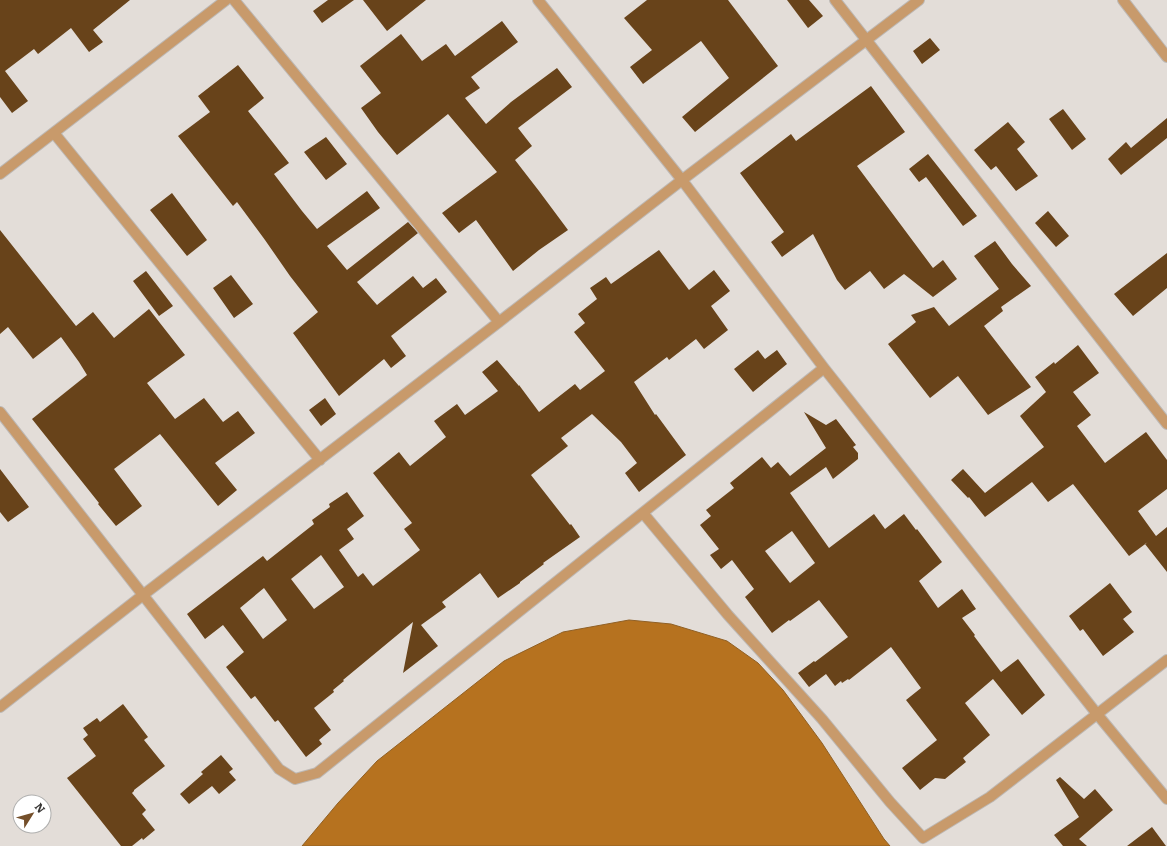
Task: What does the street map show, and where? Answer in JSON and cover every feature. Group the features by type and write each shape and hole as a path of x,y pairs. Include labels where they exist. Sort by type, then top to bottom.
{"street":[{"path":"0,174 226,0"},
{"path":"234,0 499,322"},
{"path":"538,0 682,180 824,368 1097,714 1167,800"},
{"path":"835,0 1167,424"},
{"path":"0,707 682,180 919,0"},
{"path":"1123,0 1167,57"},
{"path":"54,133 320,460"},
{"path":"0,412 279,769 295,779 317,773 824,368"},
{"path":"643,513 728,616 822,719 890,802 923,838 990,797 1167,660"}],"shaded area":[{"path":"629,620 671,624 727,641 758,663 783,690 822,743 890,846 302,846 338,803 377,761 504,661 563,632"}],"building":[{"path":"0,0 130,0 93,30 103,42 89,52 71,28 38,54 34,49 5,71 28,101 12,113 0,97"},
{"path":"328,0 354,0 322,23 313,11"},
{"path":"363,0 426,0 387,31"},
{"path":"647,0 728,0 778,66 695,132 682,117 729,78 701,41 643,84 630,67 652,50 624,18"},
{"path":"787,0 809,0 823,16 808,28"},
{"path":"502,21 518,42 471,77 480,88 465,98 486,124 511,102 557,68 572,87 518,128 532,146 515,160 568,230 539,250 513,271 476,220 459,233 442,213 497,172 448,114 397,155 361,108 381,93 360,66 401,34 422,61 446,44 455,56"},
{"path":"930,38 940,50 922,64 913,51"},
{"path":"238,65 264,98 248,111 289,163 274,174 317,229 367,191 380,208 327,246 347,270 408,222 418,233 357,282 377,305 413,276 423,288 436,278 447,292 391,336 406,356 391,368 384,359 339,396 293,333 318,312 290,276 237,202 233,206 178,136 210,112 198,96"},
{"path":"871,86 905,132 857,166 933,268 943,260 957,279 933,297 904,274 884,289 870,271 845,290 837,280 813,234 782,257 771,242 784,232 740,173 791,134 796,141"},
{"path":"1063,109 1086,139 1072,150 1049,119"},
{"path":"1167,118 1167,138 1121,175 1108,159 1126,142 1131,148"},
{"path":"1008,122 1025,142 1017,149 1038,176 1016,191 996,166 991,170 974,150"},
{"path":"326,137 347,164 326,180 304,152"},
{"path":"928,154 977,216 963,226 926,177 919,182 909,169"},
{"path":"172,193 207,240 187,256 150,210"},
{"path":"1048,211 1069,236 1056,247 1035,223"},
{"path":"0,230 76,326 93,312 114,338 149,309 185,355 147,383 175,419 204,398 223,422 238,411 255,433 215,463 237,490 218,506 160,434 114,469 142,506 116,526 32,419 87,375 61,337 33,359 8,327 0,334"},
{"path":"995,241 1031,286 1001,307 1003,311 984,326 1031,387 988,415 958,376 930,398 888,344 916,322 911,315 934,307 949,326 999,289 974,256"},
{"path":"659,250 689,290 714,270 730,291 711,306 728,330 704,349 696,339 669,360 667,357 634,382 655,415 656,414 686,455 639,492 625,473 637,463 621,442 592,414 561,438 568,446 531,475 580,537 543,563 544,564 520,583 498,598 480,573 442,602 446,607 421,625 438,646 403,673 413,622 343,680 344,681 333,690 334,692 314,708 331,730 319,740 322,744 306,757 278,720 275,722 255,696 251,699 226,667 244,652 223,625 205,639 187,614 263,556 267,561 314,524 312,520 330,507 329,504 347,492 364,516 347,529 354,539 339,550 358,577 363,573 373,586 420,550 404,529 412,523 373,473 399,452 410,466 446,437 434,421 457,404 465,415 498,391 482,372 497,360 519,385 539,412 575,384 580,390 605,371 574,332 585,323 578,314 597,299 590,288 606,277 611,284","holes":["321,555 344,587 314,609 291,579","264,588 287,620 263,639 240,608"]},
{"path":"1167,253 1167,288 1133,316 1114,294"},
{"path":"146,271 173,306 159,316 133,281"},
{"path":"231,275 253,304 234,318 213,288"},
{"path":"1078,345 1099,373 1073,392 1091,415 1077,426 1105,463 1146,432 1167,460 1167,489 1138,511 1156,536 1167,527 1167,572 1145,544 1129,556 1073,484 1048,502 1032,482 985,517 969,497 968,498 951,480 963,469 985,493 1044,447 1020,416 1046,392 1035,377 1054,362 1055,364"},
{"path":"758,350 765,359 777,350 787,364 753,392 734,369"},
{"path":"325,398 336,414 321,426 309,410"},
{"path":"804,412 826,425 836,419 856,445 853,447 858,453 858,459 833,479 826,467 790,493 829,548 874,514 885,529 904,514 942,562 919,581 938,608 962,589 976,609 962,618 1001,672 1018,659 1045,695 1022,715 993,679 965,703 990,735 963,758 966,762 945,779 935,778 920,790 902,768 937,740 906,700 921,688 891,647 849,680 848,679 842,683 841,681 835,686 826,674 809,687 798,673 848,637 819,600 772,633 745,597 754,589 732,560 721,569 710,555 719,549 700,525 711,516 706,510 734,488 730,483 762,457 771,468 778,462 790,476 826,448","holes":["792,531 815,563 790,583 765,551"]},
{"path":"0,469 29,507 8,522 0,512"},
{"path":"1110,583 1132,612 1123,619 1134,632 1103,656 1083,629 1080,631 1069,616"},
{"path":"123,704 148,737 144,740 165,766 132,793 146,810 142,814 155,830 143,840 142,838 132,846 121,846 67,778 96,756 83,739 88,735 83,728 97,718 100,722"},
{"path":"221,755 233,769 229,772 236,780 219,794 212,786 189,804 180,794 203,774 201,772"},
{"path":"1060,777 1084,799 1095,789 1113,810 1079,839 1087,846 1063,846 1054,835 1079,817 1056,780"},
{"path":"1152,827 1166,846 1127,846"}]}
